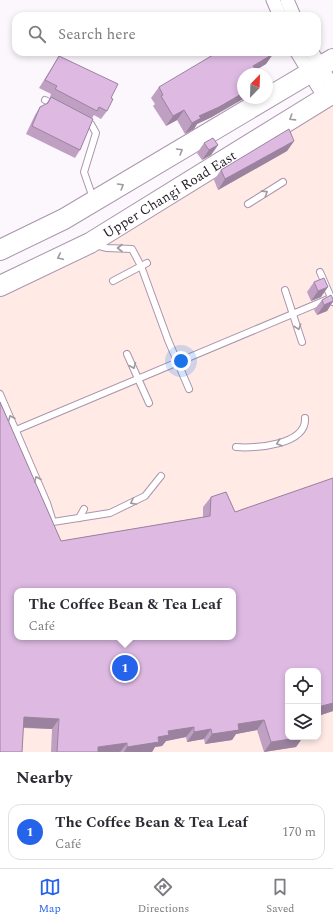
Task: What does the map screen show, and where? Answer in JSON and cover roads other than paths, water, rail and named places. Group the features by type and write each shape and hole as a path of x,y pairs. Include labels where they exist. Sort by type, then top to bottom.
{"main road":[{"name":"Upper Changi Road East","path":"0,250 64,219 95,201 319,63"},
{"name":"Upper Changi Road East","path":"0,286 90,243 330,93"}],"street":[{"path":"273,0 278,12"},
{"path":"287,0 292,12"},
{"path":"305,56 319,63 330,93"}],"lane":[{"path":"45,100 58,107"},
{"path":"78,117 91,124 96,133 84,172 95,201"},
{"path":"248,204 283,182"},
{"path":"90,243 107,248 132,249 141,266 168,340 189,389"},
{"path":"113,281 147,263"},
{"path":"16,430 293,313 332,299 320,272"},
{"path":"285,290 302,342"},
{"path":"127,354 149,403"},
{"path":"0,394 47,503 53,522 110,513 145,496 162,476"},
{"path":"236,447 247,448 267,446 290,438 302,430 305,418"},
{"path":"79,518 84,509"}],"place":[{"name":"The Coffee Bean & Tea Leaf","path":"125,668"}]}
